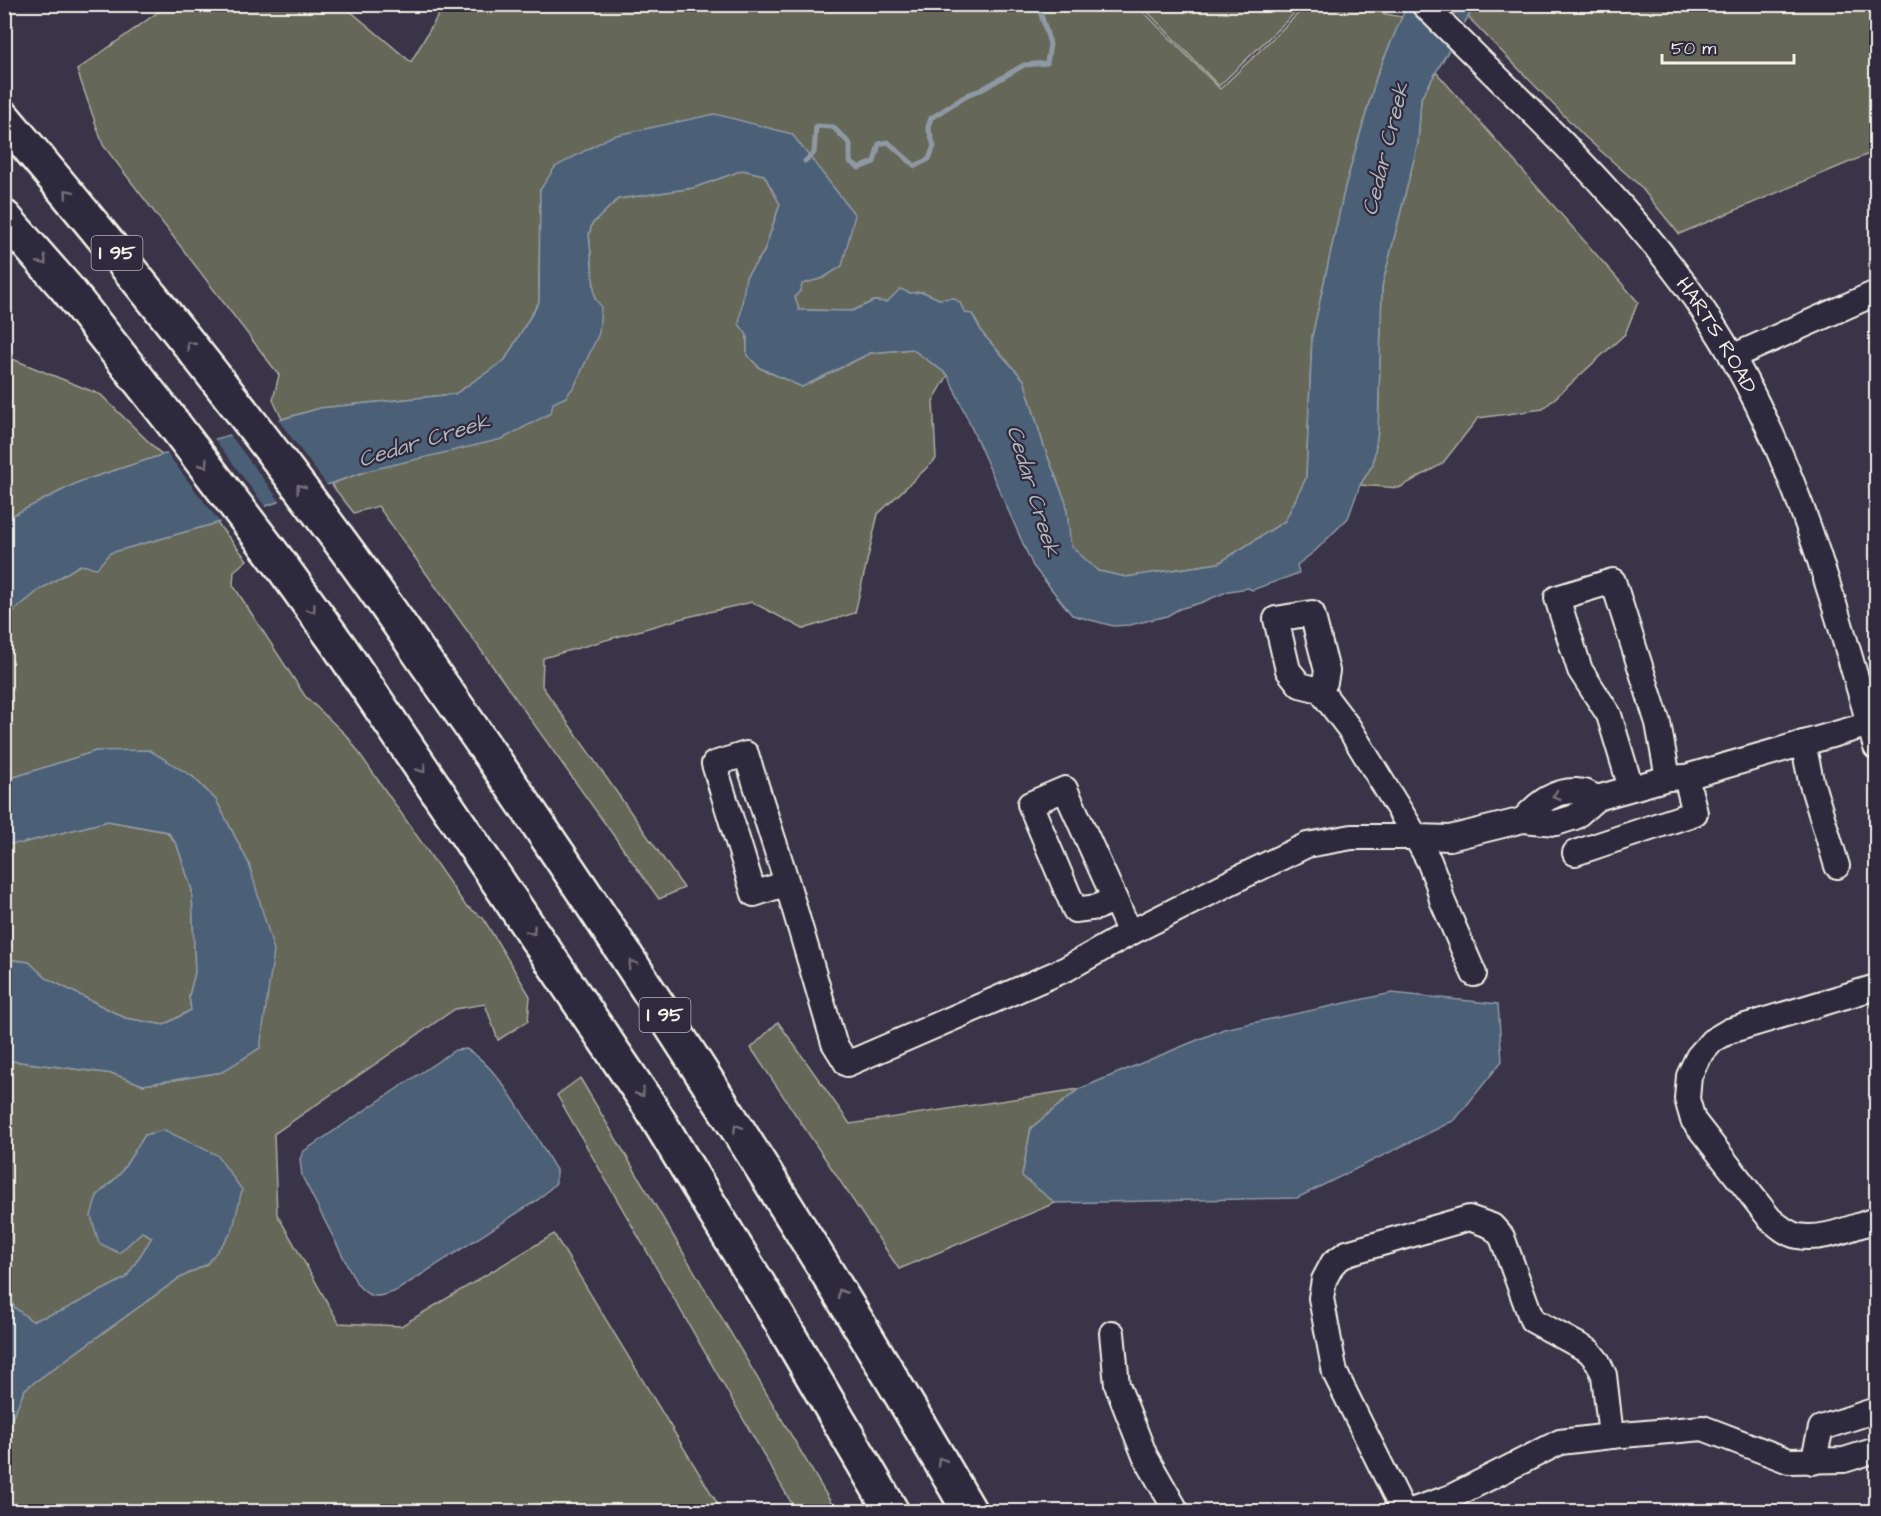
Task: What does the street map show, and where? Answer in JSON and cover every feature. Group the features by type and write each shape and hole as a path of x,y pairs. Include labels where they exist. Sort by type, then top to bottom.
{"highway":[{"name":"I 95","path":"4,118 91,221 226,391 336,535 489,751 587,895 826,1269 970,1512"},
{"name":"I 95","path":"4,217 68,290 169,418 278,561 339,646 649,1105 777,1315 892,1512"}],"street":[{"name":"HARTS ROAD","path":"1423,4 1626,211 1670,264 1709,319 1732,357 1794,484 1812,535 1876,747"},
{"path":"1732,357 1876,294"},
{"path":"1575,853 1695,813 1677,778 1613,581 1557,598 1580,670 1609,715 1631,788"},
{"path":"1320,690 1349,728 1416,837 1429,861 1442,900 1474,974"},
{"path":"787,883 754,894 714,764 746,754 787,883 834,1043 847,1064 1066,969 1130,933 1307,845 1352,837 1450,838 1523,820 1556,823 1575,817 1597,798 1870,724"},
{"path":"1803,743 1811,781 1837,866"},
{"path":"1114,898 1098,907 1075,910 1030,804 1065,789 1130,933"},
{"path":"1876,987 1729,1031 1712,1041 1698,1057 1689,1077 1687,1098 1694,1120 1770,1219 1785,1231 1797,1236 1811,1237 1876,1220"},
{"path":"1611,1436 1604,1376 1598,1362 1589,1351 1532,1320 1502,1237 1492,1226 1469,1218 1347,1253 1333,1263 1324,1280 1321,1298 1335,1373 1406,1512 1451,1497 1560,1442 1703,1428 1789,1461 1845,1460 1876,1450"},
{"path":"1112,1333 1117,1385 1145,1456 1177,1512"},
{"path":"1813,1462 1821,1428 1876,1410"}],"green space":[{"path":"1136,4 1220,89 1307,5 1368,5 1376,12 1402,17 1377,75 1345,187 1312,337 1306,478 1285,521 1219,563 1126,577 1098,571 1070,546 1066,503 1044,447 1024,380 983,334 972,314 965,314 960,303 939,299 923,292 910,293 887,302 874,301 852,311 799,310 795,297 801,284 823,278 792,134 540,190 539,302 505,360 455,394 320,408 282,419 273,400 279,375 103,145 77,70 168,5 343,5 411,62 444,5"},
{"path":"1141,5 1303,5 1219,86"},
{"path":"1475,5 1876,5 1876,151 1679,234 1639,185 1584,136 1468,17"},
{"path":"1436,72 1638,302 1625,334 1543,409 1478,418 1442,464 1399,488 1360,485 1373,464 1378,430 1382,286 1418,143 1421,98"},
{"path":"743,170 764,175 780,204 764,252 746,277 747,355 760,368 802,387 871,353 912,349 948,375 933,401 936,459 878,514 855,613 803,629 752,602 683,618 543,658 542,686 684,888 659,899 378,506 354,513 331,484 566,397 595,299 589,234 592,224 618,199 693,188"},
{"path":"5,356 101,395 162,455 79,482 5,519"},
{"path":"217,523 247,560 234,571 233,585 305,696 348,737 465,905 483,918 530,996 528,1021 498,1040 485,1004 455,1009 274,1134 277,1214 339,1323 401,1326 554,1234 722,1511 5,1511 5,1434 25,1389 178,1279 207,1264 145,1135 120,1174 97,1196 152,1238 126,1278 62,1311 32,1321 15,1308 5,1290 5,1060 114,1074 143,1085 222,1072 249,864 216,800 192,776 96,751 5,780 5,618 39,590 80,565 97,567 109,553"},
{"path":"108,821 167,832 177,845 192,890 195,973 189,996 191,1010 164,1025 125,1018 46,978 29,962 5,959 4,844 22,843"},
{"path":"778,1022 850,1124 1079,1089 1031,1128 1022,1176 1055,1203 899,1269 751,1048"},
{"path":"580,1078 836,1511 796,1511 557,1095"}],"water":[{"name":"Cedar Creek","path":"1407,5 1475,5 1421,98 1418,143 1382,286 1378,430 1373,464 1360,485 1348,518 1315,551 1297,565 1299,573 1252,590 1248,588 1229,591 1179,609 1167,616 1130,625 1113,626 1072,615 1033,566 948,375 912,349 870,353 802,387 760,368 747,355 747,335 739,324 746,277 764,252 780,204 764,175 743,170 693,188 618,199 592,224 589,234 595,299 601,306 599,333 575,385 566,397 553,403 551,413 502,439 367,471 217,523 110,553 97,568 80,565 39,590 5,618 5,519 79,482 320,408 455,394 505,360 539,302 540,190 555,167 612,136 715,114 792,134 855,215 842,266 823,278 802,284 801,290 795,297 799,310 852,311 874,301 887,302 900,289 910,293 923,292 939,299 954,298 960,303 965,313 972,314 983,334 1024,380 1044,447 1066,503 1071,546 1098,571 1126,577 1219,563 1285,521 1306,478 1312,337 1345,187 1377,75"},
{"path":"149,750 192,776 216,800 249,864 274,951 260,1048 222,1072 143,1085 114,1074 5,1060 5,959 29,962 46,978 125,1018 164,1025 191,1010 189,996 195,973 192,890 177,845 168,832 108,821 22,843 5,844 5,780 96,751"},
{"path":"1392,993 1498,1004 1502,1061 1455,1120 1297,1198 1055,1203 1022,1176 1031,1128 1079,1089 1224,1029"},
{"path":"466,1049 492,1070 504,1086 556,1170 556,1183 539,1199 396,1291 379,1296 371,1295 357,1284 302,1176 300,1159 304,1151 455,1050"},
{"path":"164,1130 217,1155 242,1190 232,1232 207,1264 178,1279 25,1389 5,1434 5,1290 15,1308 32,1321 62,1311 126,1278 152,1237 142,1232 119,1253 99,1243 91,1216 97,1196 120,1174 145,1135"}],"pier":[{"path":"1405,5 1445,5 1467,26 1452,52"},
{"path":"277,418 329,488 282,504 228,432"},
{"path":"213,437 267,509 222,525 165,451"}],"waterway":[{"path":"805,161 814,153 816,126 833,127 850,144 850,162 859,168 874,162 879,144 888,142 915,166 929,159 934,146 928,127 931,118 969,94 981,90 1024,65 1047,63 1050,44 1040,4"}]}
